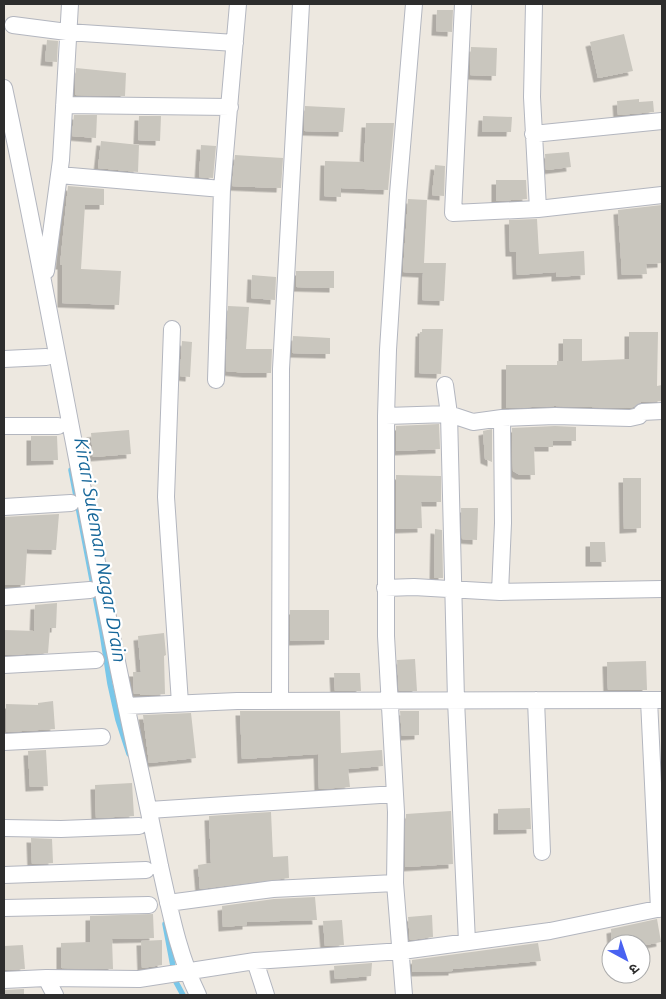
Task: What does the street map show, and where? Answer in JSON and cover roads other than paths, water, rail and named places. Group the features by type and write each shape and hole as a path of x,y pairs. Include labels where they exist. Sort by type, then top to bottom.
{"street":[{"path":"44,283 59,175 70,4"},
{"path":"216,380 222,189 238,4"},
{"path":"280,701 281,369 301,4"},
{"path":"404,995 396,883 395,794 385,588 386,416 388,350 398,194 414,4"},
{"path":"463,4 453,213 538,209 662,195"},
{"path":"534,4 532,96 538,209"},
{"path":"13,25 67,32 235,43"},
{"path":"4,88 126,706 171,918 185,972 198,995"},
{"path":"64,106 230,108"},
{"path":"534,134 662,120"},
{"path":"59,175 222,189"},
{"path":"172,329 166,497 180,703"},
{"path":"4,359 46,357"},
{"path":"445,385 449,414 452,590 467,942"},
{"path":"386,416 449,414 473,422 502,418 555,416 630,418 639,416 642,412 662,411"},
{"path":"500,592 503,522 502,418"},
{"path":"4,426 58,426"},
{"path":"4,507 71,503"},
{"path":"385,588 414,587 500,592 662,589"},
{"path":"4,597 90,590"},
{"path":"4,665 96,660"},
{"path":"536,700 542,852"},
{"path":"4,980 46,978 139,979 255,961 402,951 550,931 661,908 656,700 280,701 126,706"},
{"path":"4,742 102,737"},
{"path":"149,810 395,794"},
{"path":"4,828 61,829 139,826"},
{"path":"4,875 146,870"},
{"path":"168,903 273,889 396,883"},
{"path":"4,908 149,905"},
{"path":"255,961 266,995"},
{"path":"46,978 55,995"}],"waterway":[{"name":"Kirari Suleman Nagar Drain","path":"71,470 110,684 118,720 129,754"},
{"name":"Kirari Suleman Nagar Drain","path":"165,924 176,982 183,995"}]}
